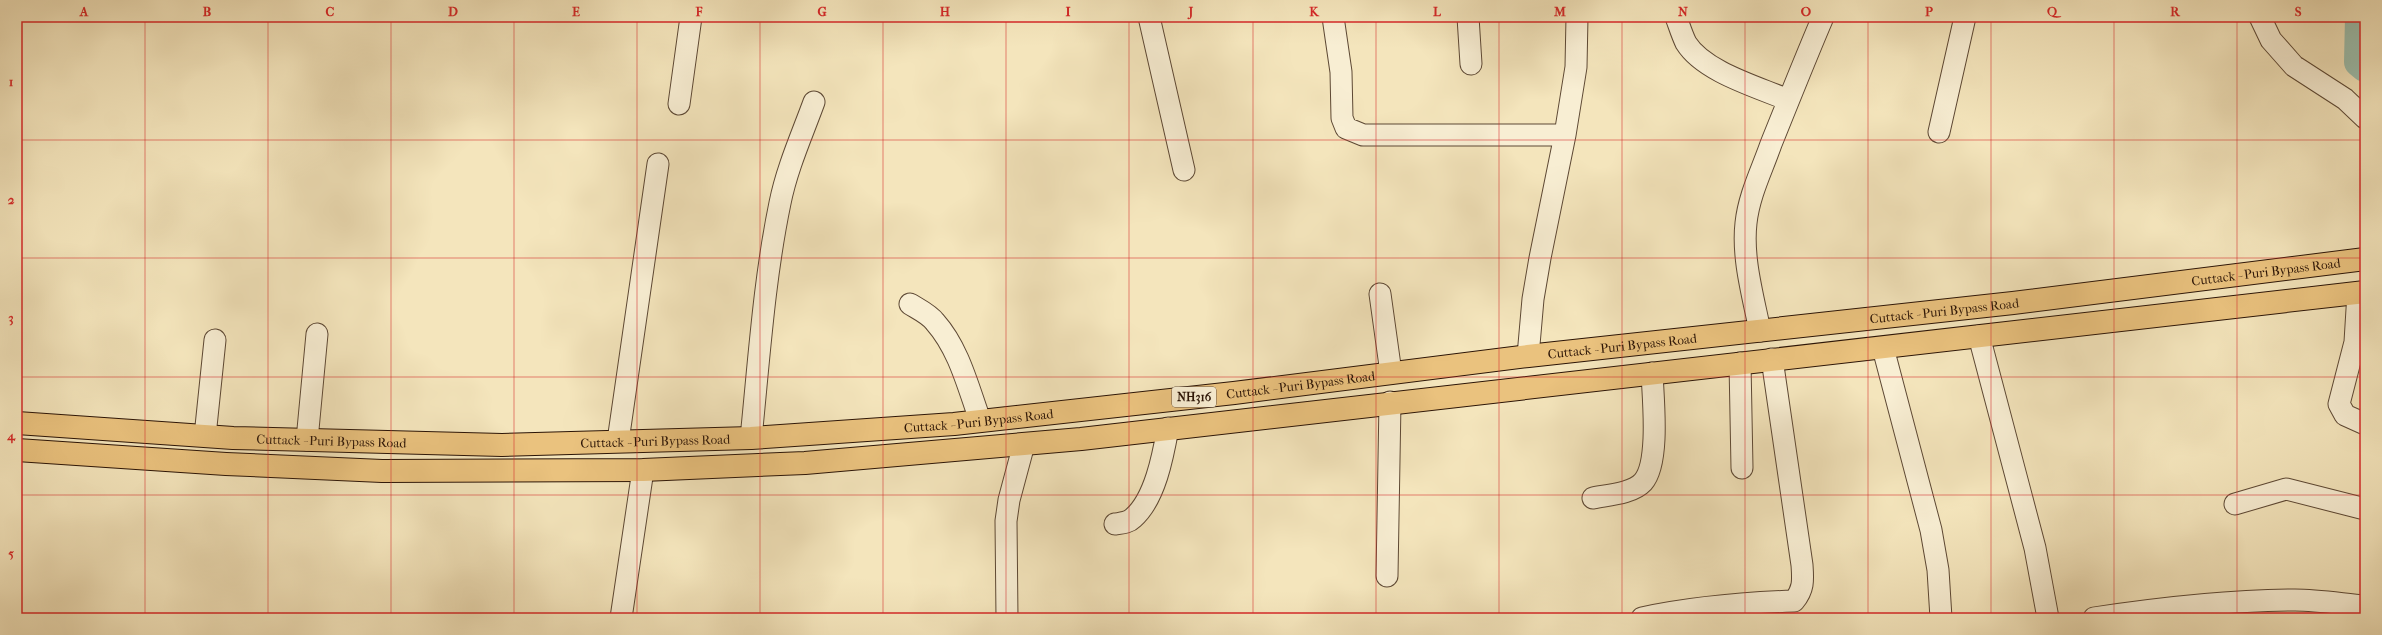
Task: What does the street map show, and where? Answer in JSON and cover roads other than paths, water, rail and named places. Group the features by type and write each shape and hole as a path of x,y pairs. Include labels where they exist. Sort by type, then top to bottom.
{"highway":[{"name":"Cuttack - Puri Bypass Road","path":"17,423 205,436 502,445 751,438 980,420 1528,356 2014,303 2365,259"},
{"name":"Cuttack - Puri Bypass Road","path":"17,450 226,464 382,471 643,470 805,463 1024,444 2361,293"}],"street":[{"path":"679,104 691,17"},
{"path":"1149,17 1184,170"},
{"path":"1333,17 1341,72 1342,118 1346,128 1353,133 1363,135 1565,135"},
{"path":"1468,17 1471,64"},
{"path":"1528,356 1533,299 1565,135 1576,67 1576,17"},
{"path":"1676,17 1687,43 1700,57 1718,70 1788,100"},
{"path":"1760,331 1745,245 1746,222 1751,198 1788,100 1823,17"},
{"path":"1939,132 1965,17"},
{"path":"2260,17 2271,40 2294,66 2345,99 2365,118"},
{"path":"751,438 771,256 780,202 787,175 814,102"},
{"path":"618,441 658,164"},
{"path":"2361,293 2355,342 2339,404 2345,415 2365,424"},
{"path":"1380,294 1391,373"},
{"path":"910,304 934,320 947,338 961,366 980,420"},
{"path":"306,440 317,334"},
{"path":"1979,336 2035,548 2048,618"},
{"path":"205,436 215,340"},
{"path":"1883,348 1931,530 1938,570 1941,618"},
{"path":"1642,618 1686,608 1794,601 1801,592 1803,581 1802,565 1772,359"},
{"path":"1740,363 1742,468"},
{"path":"1593,498 1631,489 1642,482 1650,470 1655,421 1652,373"},
{"path":"1387,576 1390,402"},
{"path":"1116,524 1126,522 1133,518 1151,490 1161,463 1168,428"},
{"path":"1007,618 1006,520 1009,500 1024,444"},
{"path":"621,618 643,470"},
{"path":"2236,504 2286,489 2365,509"},
{"path":"2094,618 2217,603 2296,600 2365,606"}],"waterway":[{"path":"2360,17 2359,62 2365,67"}]}
